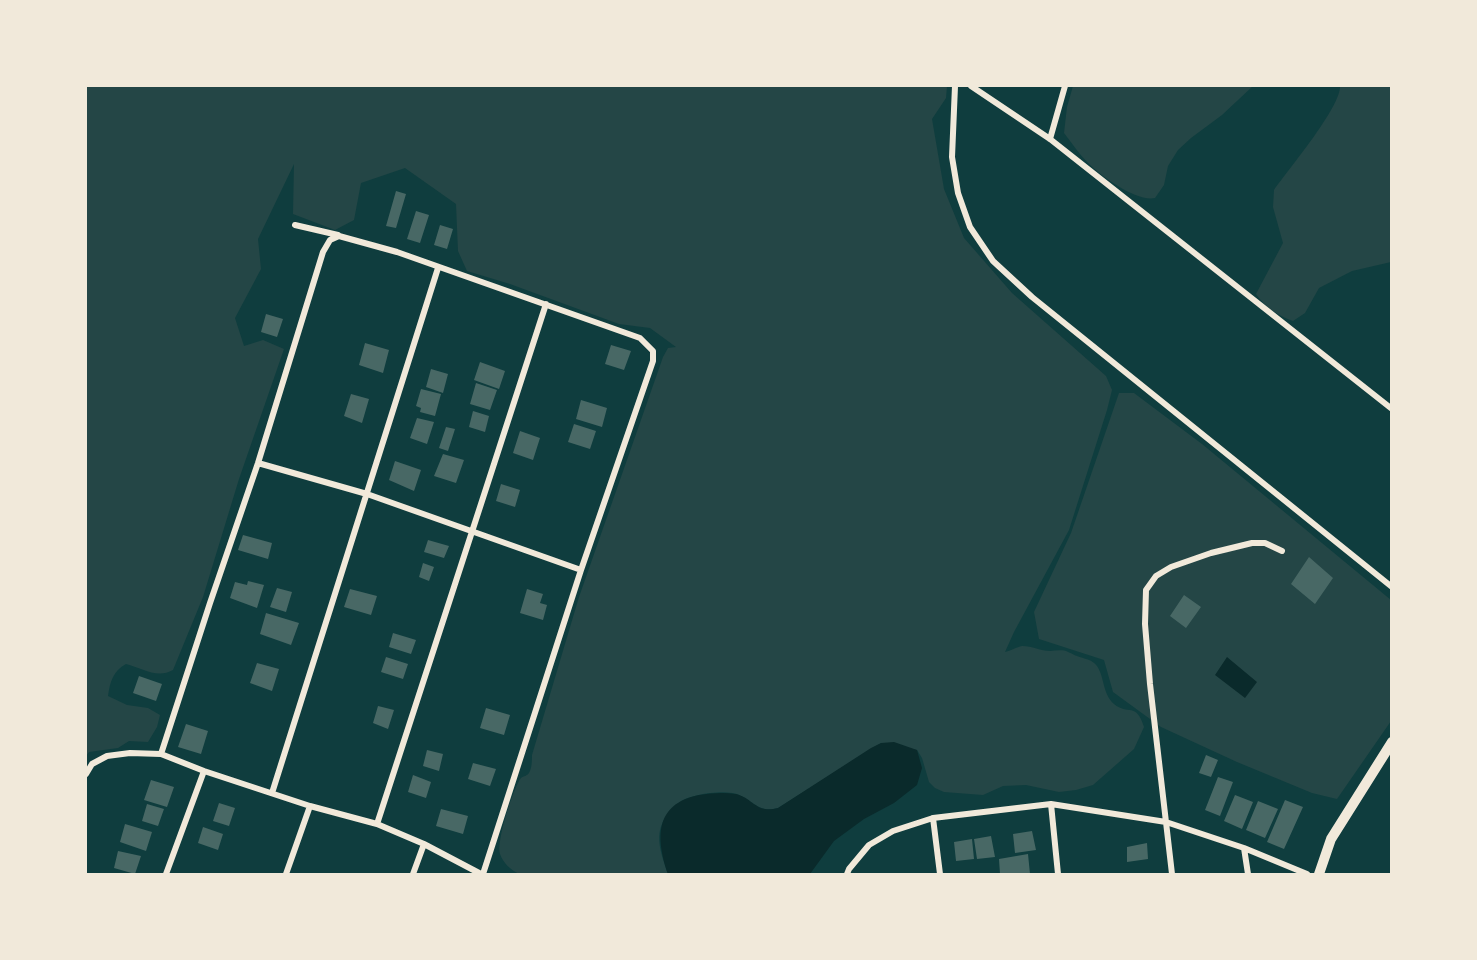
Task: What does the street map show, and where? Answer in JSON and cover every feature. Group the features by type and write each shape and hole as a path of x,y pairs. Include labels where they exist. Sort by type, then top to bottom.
{"street":[{"path":"955,86 952,158 958,194 970,227 993,261 1032,297 1392,587"},
{"path":"971,86 1050,139 1392,409"},
{"path":"1050,139 1065,86"},
{"path":"86,774 92,764 107,756 130,753 161,754 204,771 310,806 377,824 424,844 482,874 581,570 653,361 653,351 640,338 546,304 397,252 295,225"},
{"path":"161,754 258,464 323,252 330,240 339,236"},
{"path":"272,793 438,268"},
{"path":"377,824 546,304"},
{"path":"258,464 367,494 581,570"},
{"path":"1172,874 1149,674 1145,624 1146,590 1156,576 1172,567 1210,553 1252,543 1265,543 1282,551"},
{"path":"1319,874 1331,839 1392,742"},
{"path":"166,874 204,771"},
{"path":"1051,804 1058,874"},
{"path":"847,874 868,845 893,831 933,818 1051,804 1166,822 1244,848 1307,874"},
{"path":"286,874 310,806"},
{"path":"933,818 940,874"},
{"path":"413,874 424,844"},
{"path":"1244,848 1248,874"}],"shaded area":[{"path":"86,86 947,86 946,98 932,119 944,189 964,238 1012,293 1106,376 1112,390 1069,530 1005,652 1026,646 1047,651 1066,651 1093,662 1100,671 1110,700 1119,707 1135,711 1141,719 1144,727 1134,749 1093,785 1059,792 1026,785 1003,786 983,795 944,792 935,788 929,782 922,758 917,750 881,743 778,808 761,808 739,795 726,792 700,795 680,802 663,821 659,836 660,849 668,874 519,874 513,870 505,863 499,848 506,815 521,778 530,771 532,755 579,597 663,357 668,348 676,347 650,328 619,324 510,284 467,271 458,251 456,204 405,168 361,183 354,220 335,230 293,214 294,164 258,239 261,269 235,318 244,346 263,340 284,349 239,479 203,597 173,670 155,673 126,664 118,670 111,682 108,696 127,705 148,708 160,715 157,727 148,742 129,741 118,748 89,752 86,756"},
{"path":"1073,86 1253,86 1222,115 1178,150 1168,166 1164,185 1155,198 1148,198 1120,187 1094,169 1064,133 1067,107"},
{"path":"1340,86 1391,86 1391,262 1352,271 1319,288 1305,313 1293,321 1272,310 1256,294 1283,243 1273,207 1274,190 1323,123 1338,96"},
{"path":"1119,393 1134,393 1202,444 1391,600 1391,721 1337,799 1312,793 1161,727 1113,692 1104,660 1039,639 1034,612 1071,533"},
{"path":"1227,657 1257,682 1245,698 1215,675"},
{"path":"894,742 917,750 922,768 917,785 894,803 864,819 834,841 810,874 668,874 661,848 661,836 666,815 673,806 699,795 731,793 742,796 765,809 778,808 871,748 881,743"}],"building":[{"path":"396,191 406,194 396,228 386,226"},
{"path":"416,211 429,215 420,243 407,239"},
{"path":"440,225 453,229 447,249 434,245"},
{"path":"266,314 283,319 277,337 261,332"},
{"path":"365,343 389,350 383,373 359,365"},
{"path":"611,345 631,351 624,370 605,364"},
{"path":"480,362 505,371 499,389 474,380"},
{"path":"431,369 448,374 443,393 426,387"},
{"path":"476,383 497,390 490,410 470,404"},
{"path":"421,389 441,394 435,416 420,412 421,408 416,406"},
{"path":"351,394 369,399 362,423 344,416"},
{"path":"581,400 607,408 602,427 576,419"},
{"path":"473,411 489,416 485,432 469,427"},
{"path":"417,418 434,422 427,444 410,438"},
{"path":"574,424 596,431 590,449 568,442"},
{"path":"446,427 455,429 448,451 439,448"},
{"path":"520,431 540,438 533,460 513,453"},
{"path":"443,454 464,460 456,483 434,476"},
{"path":"395,461 421,470 414,491 389,480"},
{"path":"501,484 520,490 515,507 496,501"},
{"path":"243,535 272,543 268,559 238,550"},
{"path":"428,540 449,546 444,558 424,552"},
{"path":"1309,557 1333,578 1315,604 1291,584"},
{"path":"423,563 434,567 429,581 419,577"},
{"path":"248,581 264,585 257,608 230,598 235,582 247,585"},
{"path":"277,588 292,592 286,612 270,607"},
{"path":"350,589 377,596 371,615 344,607"},
{"path":"527,589 543,594 540,603 547,605 543,620 520,613"},
{"path":"1184,595 1201,607 1186,628 1170,616"},
{"path":"266,613 299,623 291,645 260,634"},
{"path":"393,633 416,640 411,654 389,647"},
{"path":"386,657 408,664 403,679 381,672"},
{"path":"257,663 279,669 272,691 250,683"},
{"path":"139,676 162,684 156,701 133,693"},
{"path":"378,706 394,710 388,729 373,723"},
{"path":"486,708 510,715 504,735 480,728"},
{"path":"186,724 208,731 201,754 178,747"},
{"path":"427,750 443,754 439,771 423,766"},
{"path":"1206,755 1218,760 1211,777 1199,773"},
{"path":"473,763 496,769 490,786 468,779"},
{"path":"413,775 431,782 426,798 408,792"},
{"path":"1218,777 1233,782 1220,816 1205,810"},
{"path":"151,780 174,787 167,807 144,800"},
{"path":"1235,795 1253,802 1242,829 1224,821"},
{"path":"1285,800 1303,807 1284,849 1267,842"},
{"path":"1258,801 1278,809 1265,838 1246,830"},
{"path":"219,803 235,808 229,826 213,821"},
{"path":"147,804 164,809 158,826 142,821"},
{"path":"441,809 468,816 463,834 436,826"},
{"path":"125,824 152,832 146,851 120,842"},
{"path":"203,827 223,834 218,850 198,843"},
{"path":"1032,831 1036,850 1015,853 1013,834"},
{"path":"991,836 995,857 977,859 974,839"},
{"path":"972,839 974,859 956,861 954,842"},
{"path":"1147,843 1148,859 1127,862 1127,847"},
{"path":"118,851 141,856 135,874 114,868"},
{"path":"1028,854 1030,874 1000,874 999,859"}]}
